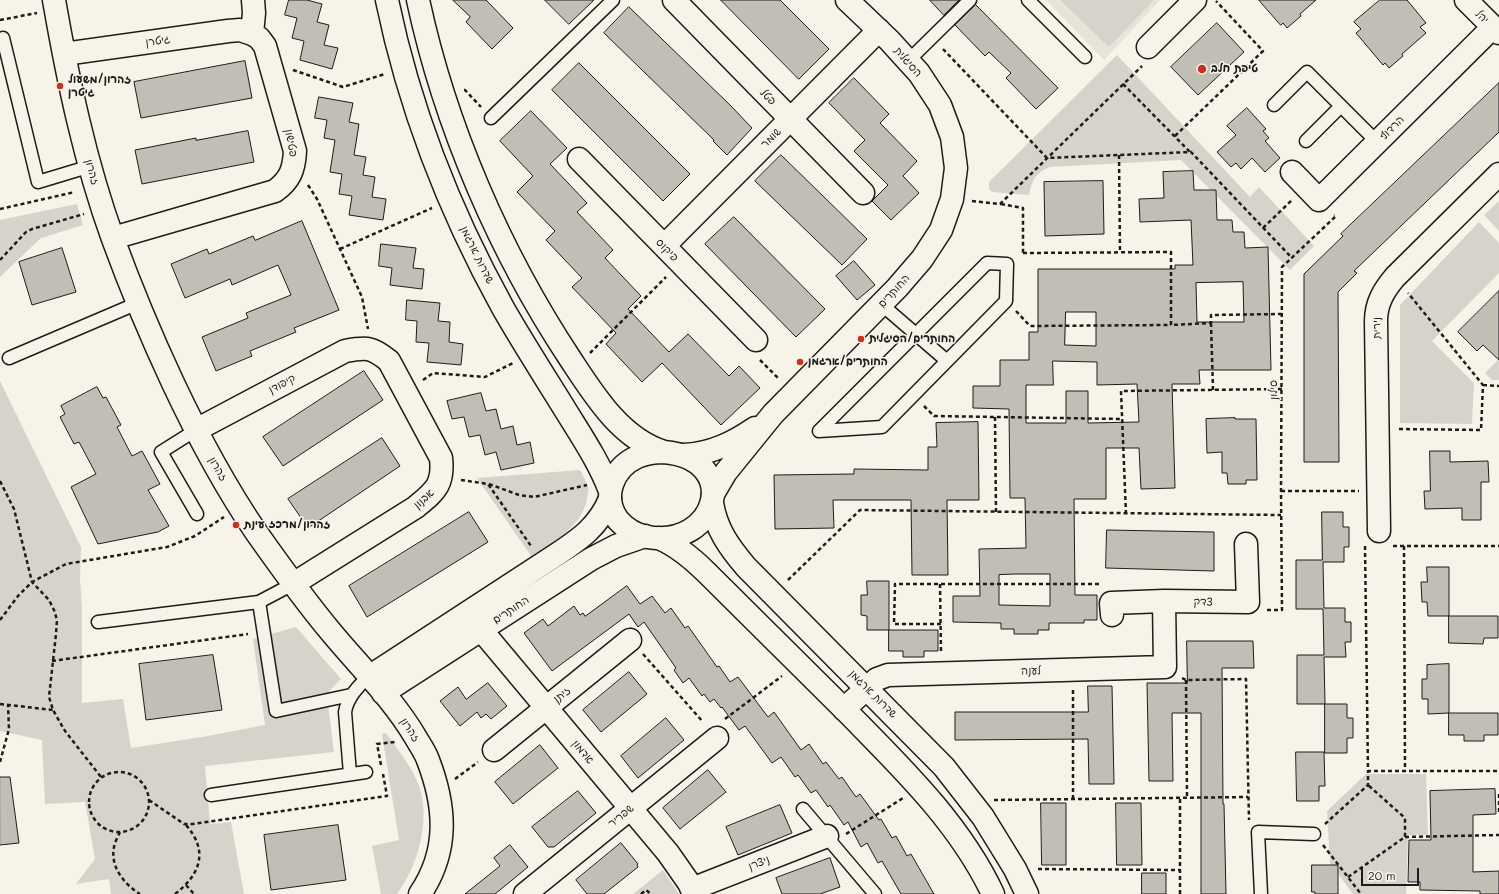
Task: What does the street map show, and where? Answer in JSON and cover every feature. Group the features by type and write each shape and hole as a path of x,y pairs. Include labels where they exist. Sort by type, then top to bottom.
{"street":[{"path":"252,34 254,13 253,0"},
{"name":"שדרות ארגמן","path":"386,0 404,68 424,131 451,200 479,262 503,308 530,354 585,442 608,490"},
{"path":"418,0 429,43 448,105 469,162 507,248 534,299 576,367 606,408 625,429 644,444 695,461 707,474 711,482 712,498 706,515 693,528 675,536 652,537"},
{"name":"פטל","path":"674,0 863,193"},
{"name":"הסיגלית","path":"847,0 879,30 919,73 940,105 952,137"},
{"path":"1148,47 1195,0"},
{"name":"יהל","path":"1466,0 1496,30"},
{"name":"זהרון","path":"55,4 64,54 103,209 138,303 196,430 218,471 250,523 293,584 406,723 427,757 439,792 442,822 439,853 427,882 420,894"},
{"name":"גיטרן","path":"64,54 228,31 240,30 252,34"},
{"name":"שומר","path":"664,246 879,30"},
{"name":"הרדוף","path":"1305,186 1377,142 1496,30"},
{"name":"פטישון","path":"113,238 275,191 283,185 289,177 294,163 295,151 265,46 259,38 252,34"},
{"name":"החותרים","path":"712,498 726,472 774,414 881,304 922,259 941,230 952,199 956,168 952,137"},
{"name":"פיקוס","path":"579,159 756,340"},
{"name":"נירית","path":"1380,539 1376,314 1379,302 1395,277 1499,174"},
{"name":"אבנון","path":"293,584 416,507 430,496 438,486 441,477 441,458 405,390 389,362 380,354 370,349"},
{"name":"קיפודן","path":"196,430 345,351 370,349"},
{"name":"החותרים","path":"674,454 696,455 721,448 745,435 774,414"},
{"path":"674,454 647,454 629,462 616,475 608,490 612,508 621,523 632,531 669,542 694,560 798,663 920,788 958,835 988,884 992,894"},
{"name":"החותרים","path":"474,622 544,564 575,543 591,529 599,520 608,490"},
{"name":"שדרות ארגמן","path":"712,498 716,524 726,542 746,567 944,767 976,808 1015,869 1027,894"},
{"name":"החותרים","path":"376,685 474,622 603,552 630,541 652,537"},
{"name":"צדק","path":"1112,609 1164,602 1248,602 1246,544"},
{"path":"1164,602 1165,667"},
{"name":"אדמון","path":"474,622 668,853 693,892"},
{"name":"זיתן","path":"494,750 630,640"},
{"name":"לענה","path":"844,710 877,679 888,675 1165,667"},
{"name":"שפריר","path":"525,894 630,808 714,734"},
{"name":"ניצרן","path":"693,892 829,839"}],"lane":[{"path":"491,118 613,0"},
{"path":"908,60 970,0"},
{"path":"1028,0 1085,57"},
{"path":"4,38 38,182 94,177"},
{"path":"1274,105 1307,72 1377,142"},
{"path":"1306,141 1341,106"},
{"path":"987,263 1007,264 1006,301 882,427 819,431 987,263"},
{"path":"9,358 138,303"},
{"path":"881,304 947,361"},
{"path":"196,430 161,452 197,514"},
{"path":"98,622 259,602 293,584"},
{"path":"259,602 276,711 351,696 376,685"},
{"path":"350,774 345,712 346,704 351,696"},
{"path":"211,795 366,772"},
{"path":"803,809 875,894"},
{"path":"1261,894 1258,832 1314,834"}],"path":[{"path":"1175,136 1263,51 1215,0"},
{"path":"0,20 55,4"},
{"path":"931,37 1047,158 1191,152"},
{"path":"1000,204 1147,61 1148,47"},
{"path":"273,74 293,70 343,87 404,68"},
{"path":"1123,84 1191,152 1292,258"},
{"path":"448,105 465,90 491,118"},
{"path":"1119,155 1120,252"},
{"path":"0,209 94,177"},
{"path":"289,177 306,183 312,188 362,297 367,317 370,349"},
{"path":"1264,228 1305,186"},
{"name":"סילון","path":"1282,610 1282,267 1336,216 1305,186"},
{"path":"952,199 1023,208 1023,253"},
{"path":"340,249 451,200"},
{"path":"0,260 26,232 32,229 103,209"},
{"path":"1007,264 1023,253 1171,252 1171,325"},
{"path":"576,367 680,263"},
{"path":"1378,428 1481,430 1483,385 1395,277"},
{"path":"1006,301 1030,326 1171,325 1211,323"},
{"path":"1213,390 1211,315 1282,314"},
{"path":"756,340 750,349 794,394"},
{"path":"405,390 433,374 484,377 530,354"},
{"path":"1483,385 1499,386"},
{"path":"1126,514 1120,391 1282,389"},
{"path":"913,396 934,416 1122,418"},
{"path":"995,417 996,512"},
{"path":"441,477 488,484 519,495 534,497 608,490"},
{"path":"0,482 14,509 32,582 49,600 57,620 49,697 53,710 65,731 101,777"},
{"path":"488,484 544,564"},
{"path":"1281,491 1379,491"},
{"path":"0,620 18,596 32,582 66,564 167,547 179,543 195,536 240,506"},
{"path":"773,594 860,510 1281,515"},
{"path":"1360,894 1314,834 1368,785 1365,545 1380,539 1404,546 1499,546"},
{"path":"1404,546 1405,771"},
{"path":"941,624 894,624 895,584 1112,584 1112,609"},
{"path":"940,584 942,673"},
{"path":"52,661 263,632"},
{"path":"630,640 714,734 798,663"},
{"path":"1165,667 1186,680 1246,679 1248,819 1258,832"},
{"path":"1073,670 1073,799"},
{"path":"1186,680 1186,797"},
{"path":"0,704 53,710"},
{"path":"0,762 9,729 8,705"},
{"path":"439,792 494,750"},
{"path":"118,771 129,773 139,779 146,789 149,800 147,812 141,822 131,829 120,832 103,827 94,819 89,808 89,797 90,791 96,781 101,777 118,771"},
{"path":"1368,771 1499,771"},
{"path":"1368,785 1405,818 1405,838"},
{"path":"829,839 920,788"},
{"path":"1499,794 1499,812"},
{"path":"976,808 996,799 1248,797"},
{"path":"1180,798 1180,894"},
{"path":"175,894 186,885 196,868 200,852 196,837 184,824"},
{"path":"120,832 114,847 114,863 121,877 131,888 140,894"},
{"path":"1348,878 1405,838 1499,835"},
{"path":"1015,869 1180,870"},
{"path":"186,885 194,894"},
{"path":"642,894 646,890 652,894"}],"shaded area":[{"path":"1046,0 1160,0 1104,60"},
{"path":"1060,0 1154,0 1109,47"},
{"path":"1117,55 1250,197 1259,187 1314,246 1290,270 1181,160 1050,167 1045,169 1035,178 1031,185 1029,195 992,192 989,189 989,182"},
{"path":"1499,201 1499,231 1484,215"},
{"path":"77,204 83,225 41,238 0,277 0,220"},
{"path":"1479,222 1499,243 1499,273 1432,341 1474,383 1472,424 1400,423 1400,305"},
{"path":"1499,359 1499,380 1492,380 1485,373"},
{"path":"0,381 81,547 80,579 82,608 82,703 123,699 131,748 265,725 253,639 296,627 341,679 331,689 327,696 334,752 205,766 210,824 231,822 244,894 111,894 109,879 76,884 95,859 85,802 45,804 42,740 0,731"},
{"path":"580,470 588,487 588,495 582,512 571,528 556,540 531,556 477,478"},
{"path":"386,733 413,772 419,786 424,813 423,828 416,856 411,870 397,894 381,894 372,846 399,840 382,734"},
{"path":"1366,774 1426,774 1428,835 1408,835 1406,894 1353,894 1330,863 1327,811"},
{"path":"663,870 679,894 633,894"}],"building":[{"path":"289,0 307,0 322,4 317,22 329,25 324,45 338,48 332,69 300,60 304,41 292,38 297,18 285,15"},
{"path":"453,0 486,0 513,28 492,49 466,22 470,17"},
{"path":"545,0 594,0 569,24"},
{"path":"721,0 780,0 829,49 799,79"},
{"path":"930,0 959,0 944,15"},
{"path":"1259,0 1316,0 1287,28 1283,23 1281,25"},
{"path":"1380,0 1407,0 1426,23 1420,27 1426,33 1402,54 1403,56 1389,68 1385,63 1383,65 1356,33 1361,29 1354,22"},
{"path":"976,5 1058,88 1036,109 1006,78 1011,73 989,52 985,56 955,25"},
{"path":"629,7 752,128 727,155 713,141 714,140 604,33"},
{"path":"1217,23 1244,52 1198,95 1171,67"},
{"path":"245,61 252,98 141,118 134,82"},
{"path":"579,63 690,174 663,201 552,90"},
{"path":"854,78 889,114 880,123 917,161 903,176 919,193 891,220 872,201 888,185 854,151 865,140 829,103"},
{"path":"1499,83 1499,132 1354,271 1357,273 1338,292 1339,462 1304,462 1304,274 1343,236 1341,234"},
{"path":"319,97 353,103 349,122 359,124 354,155 366,157 363,175 375,177 372,197 386,199 383,220 349,215 352,196 339,194 342,174 330,172 335,140 324,138 327,120 315,118"},
{"path":"1247,108 1266,129 1263,131 1269,138 1265,141 1280,158 1265,172 1252,158 1241,169 1236,163 1231,167 1217,152 1236,135 1227,126"},
{"path":"531,111 567,148 550,164 587,203 577,212 613,250 605,258 641,296 628,309 669,352 688,334 729,376 739,366 760,388 721,425 662,363 642,382 606,344 616,333 572,287 582,278 546,240 555,231 517,192 533,176 500,141"},
{"path":"248,131 254,162 142,184 135,150 196,138 196,140"},
{"path":"781,155 867,239 842,265 755,181"},
{"path":"1193,171 1194,190 1216,190 1217,220 1232,220 1233,232 1244,232 1245,248 1268,247 1271,370 1199,370 1200,384 1172,384 1175,488 1141,489 1139,448 1106,448 1106,499 1074,499 1075,595 1097,595 1097,620 1084,620 1084,623 1049,623 1049,630 1038,630 1038,634 1014,634 1014,629 1001,629 1001,623 953,622 953,596 980,596 979,549 1026,548 1025,498 1010,498 1009,409 973,408 973,386 1000,386 1000,360 1029,360 1029,332 1038,332 1038,269 1175,269 1175,265 1193,265 1191,220 1140,222 1139,199 1164,198 1163,172","holes":["1243,282 1244,322 1197,322 1196,283","1066,312 1096,312 1096,346 1065,345","1053,361 1097,362 1097,385 1137,384 1139,422 1088,423 1088,391 1066,391 1066,423 1026,423 1026,385 1053,385","1050,574 1050,606 999,605 999,575"]},
{"path":"1103,181 1104,234 1045,236 1044,182"},
{"path":"734,217 825,309 796,337 705,244"},
{"path":"302,221 339,310 294,328 296,332 250,351 252,356 216,371 202,337 248,318 246,313 291,295 278,265 232,285 230,279 185,298 171,264 207,249 209,254 253,236 255,240"},
{"path":"381,244 416,248 413,268 424,269 422,289 390,285 392,268 379,266"},
{"path":"62,248 76,292 32,305 19,262"},
{"path":"854,261 875,285 857,300 836,276"},
{"path":"1499,291 1499,360 1483,345 1477,351 1458,332"},
{"path":"407,300 440,303 438,321 450,322 449,342 463,344 461,365 427,362 429,343 416,342 417,321 406,320"},
{"path":"364,371 383,400 283,466 263,437"},
{"path":"97,387 103,398 106,397 121,425 117,427 132,456 142,451 160,484 148,490 169,526 158,532 98,544 71,487 96,474 79,442 74,444 60,417 65,414 61,406"},
{"path":"481,393 486,411 496,409 501,429 513,426 517,445 530,442 534,463 501,470 496,452 485,455 480,435 469,437 464,417 452,419 447,401"},
{"path":"1206,419 1256,419 1257,480 1246,480 1246,484 1228,484 1227,473 1222,473 1222,452 1207,453"},
{"path":"978,422 979,500 947,500 948,575 912,575 911,500 833,500 834,528 775,529 774,475 854,474 854,469 928,470 928,447 937,447 936,423"},
{"path":"382,438 400,466 308,528 288,499"},
{"path":"1430,451 1450,451 1450,462 1488,461 1489,482 1481,482 1481,520 1462,520 1462,508 1425,509 1424,491 1430,491"},
{"path":"469,512 488,542 367,617 349,586"},
{"path":"1322,512 1343,512 1343,527 1349,527 1349,547 1344,547 1344,562 1323,562 1324,608 1345,608 1345,622 1351,622 1351,642 1345,642 1346,657 1324,657 1325,704 1297,704 1297,655 1324,655 1323,609 1296,609 1296,560 1322,560"},
{"path":"1107,530 1214,532 1214,571 1106,568"},
{"path":"1427,567 1449,567 1449,616 1428,616 1427,602 1422,602 1421,582 1427,582"},
{"path":"867,581 889,581 889,630 867,630 867,616 861,615 861,595 867,595"},
{"path":"627,586 640,604 652,596 665,613 671,608 685,628 688,626 717,667 719,666 730,682 738,677 768,717 774,712 801,750 809,744 823,764 826,762 839,779 842,777 856,797 860,794 879,820 881,819 892,838 896,836 907,856 911,854 934,894 901,894 882,861 878,863 867,843 861,847 848,822 844,825 830,805 828,807 816,790 811,793 798,775 795,777 781,757 772,763 745,726 739,730 722,707 721,708 714,699 710,702 704,694 702,696 689,678 683,683 674,670 676,668 644,622 638,627 629,614 552,671 524,633 543,619 548,626 574,606 580,615 583,613 585,616"},
{"path":"1449,616 1498,616 1498,638 1484,638 1483,644 1449,643"},
{"path":"889,630 938,630 938,651 924,651 924,657 903,657 903,651 889,651"},
{"path":"1187,641 1253,641 1254,668 1222,668 1223,804 1226,894 1201,894 1201,713 1172,713 1173,781 1149,781 1147,683 1187,683"},
{"path":"213,655 222,710 146,720 139,664"},
{"path":"1449,664 1449,713 1428,714 1428,699 1422,699 1422,679 1427,679 1427,665"},
{"path":"629,672 647,694 601,732 583,710"},
{"path":"488,683 507,706 491,719 486,714 481,718 477,712 460,726 440,701 458,687 466,699"},
{"path":"1088,686 1112,686 1114,784 1089,784 1088,739 955,740 955,712 1088,712"},
{"path":"1325,704 1347,704 1347,718 1353,718 1353,738 1347,738 1347,753 1325,753"},
{"path":"1449,713 1498,713 1498,735 1484,735 1484,741 1464,741 1464,735 1449,735"},
{"path":"666,718 684,740 638,778 621,756"},
{"path":"540,745 558,768 513,804 495,782"},
{"path":"1296,752 1324,752 1325,786 1319,786 1319,801 1297,801"},
{"path":"708,770 726,792 680,829 663,808"},
{"path":"0,777 10,777 19,843 0,845"},
{"path":"1495,789 1496,814 1473,815 1473,872 1499,871 1499,894 1480,894 1480,891 1420,890 1420,882 1408,882 1409,840 1431,840 1430,791"},
{"path":"578,791 596,813 554,847 548,847 532,827"},
{"path":"1041,803 1066,803 1066,865 1042,865"},
{"path":"1116,803 1141,803 1142,865 1117,865"},
{"path":"780,805 792,833 738,855 726,827"},
{"path":"338,825 346,880 271,890 264,835"},
{"path":"621,843 638,864 638,867 604,894 587,894 576,880"},
{"path":"510,845 528,867 495,894 465,894 500,866 494,858"},
{"path":"830,858 840,887 820,894 782,894 776,878"},
{"path":"1312,865 1338,865 1338,894 1315,894 1315,892 1312,892"},
{"path":"1142,873 1166,873 1166,894 1142,894"}],"place":[{"name":"טיפת חלב","path":"1202,69"},
{"name":"זהרון/משעול גיטרן","path":"60,86"},
{"name":"החותרים/הסיגלית","path":"861,339"},
{"name":"החותרים/ארגמן","path":"800,362"},
{"name":"זהרון/מרכז עינת","path":"236,525"}]}
